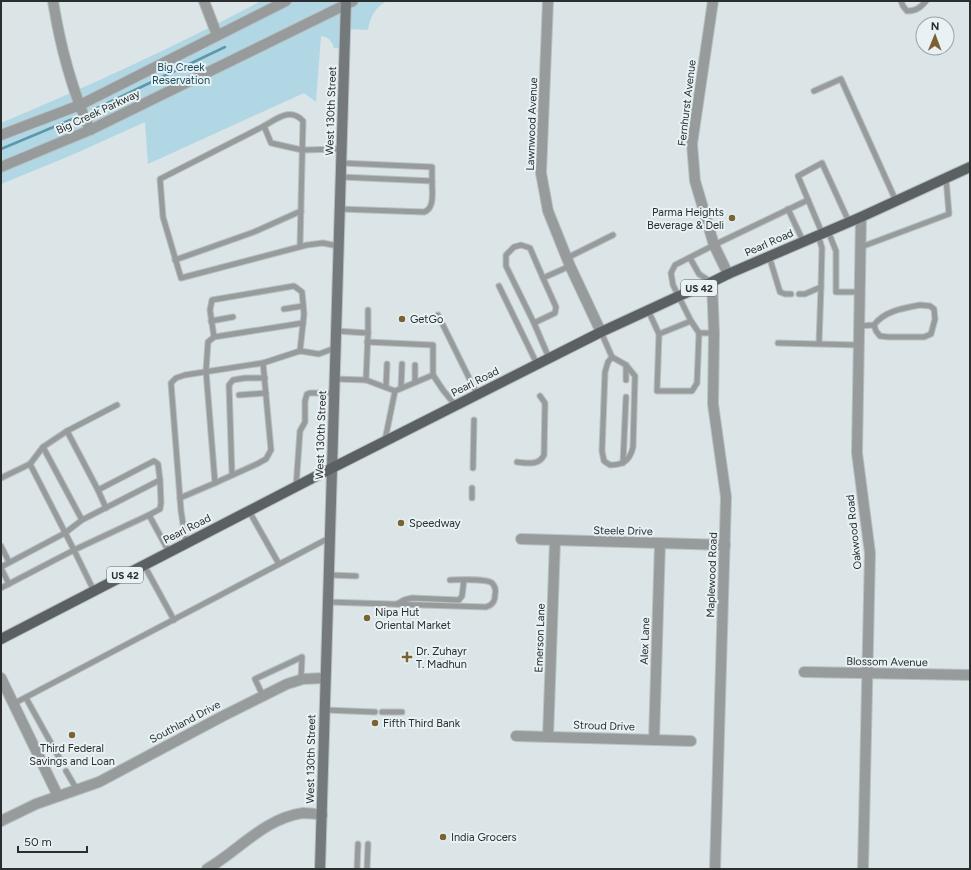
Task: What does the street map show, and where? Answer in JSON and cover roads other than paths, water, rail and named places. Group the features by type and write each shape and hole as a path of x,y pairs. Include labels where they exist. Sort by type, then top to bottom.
{"main road":[{"name":"West 130th Street","path":"320,869 340,177 348,2"},
{"name":"Pearl Road","path":"1,639 384,441 601,332 678,296 861,217 970,167"}],"street":[{"path":"53,1 68,68 90,130"},
{"path":"204,1 217,35"},
{"name":"Big Creek Parkway","path":"1,135 80,105 286,1"},
{"name":"Lawnwood Avenue","path":"548,1 542,173 548,211 569,262 601,332"},
{"name":"Fernhurst Avenue","path":"712,1 692,144 695,181 714,245 728,274"},
{"name":"Big Creek Parkway","path":"1,167 90,130 348,2"},
{"name":"Oakwood Road","path":"861,217 857,453 870,553 863,869"},
{"name":"Maplewood Road","path":"712,282 714,404 726,497 715,869"},
{"name":"Steele Drive","path":"521,539 725,545"},
{"name":"Emerson Lane","path":"548,737 555,541"},
{"name":"Alex Lane","path":"654,740 660,544"},
{"name":"Blossom Avenue","path":"804,672 970,675"},
{"name":"Southland Drive","path":"1,821 36,804 99,782 287,684 312,677 325,678"},
{"path":"1,678 58,796"},
{"name":"Stroud Drive","path":"516,736 691,741"},
{"path":"207,869 219,866 254,835 276,822 304,813 322,815"}],"lane":[{"path":"901,1 907,11 915,11 926,1"},
{"path":"814,91 841,79 896,201"},
{"path":"300,246 304,126 303,121 299,116 287,114 160,179 163,217 181,278 300,246 323,243 338,246"},
{"path":"264,126 271,143 302,150 342,148"},
{"path":"849,222 822,162 798,176 823,233 836,251 836,292 860,292"},
{"path":"340,209 428,211 431,207 432,181 432,167 341,163"},
{"path":"340,177 432,181"},
{"path":"860,247 950,214 946,178"},
{"path":"648,310 659,334 657,391 692,391 696,383 699,333 691,321 673,285 673,268 675,265 714,245 808,200"},
{"path":"788,209 803,242"},
{"path":"175,260 254,232 301,211"},
{"path":"818,343 823,233"},
{"path":"543,278 613,235"},
{"path":"534,323 555,313 556,307 530,248 522,245 514,247 506,255 506,266 534,323 549,358"},
{"path":"769,256 780,292 791,294"},
{"path":"690,258 699,274 712,282"},
{"path":"214,337 210,310 212,300 294,286 302,292 303,322 300,351"},
{"path":"499,286 537,364"},
{"path":"798,294 805,294 821,287"},
{"path":"859,326 874,325 885,315 903,308 920,305 930,306 934,309 935,319 933,327 930,334 924,337 880,336 874,325"},
{"path":"284,309 303,306"},
{"path":"366,380 368,310"},
{"path":"438,315 477,394"},
{"path":"211,321 233,317"},
{"path":"659,334 691,321"},
{"path":"215,483 206,371 208,342 214,337 303,322"},
{"path":"336,331 368,333"},
{"path":"601,332 612,357 626,365 635,376 633,446 631,455 623,463 618,465 610,465 604,461 602,451 605,372 608,362 612,357"},
{"path":"699,333 714,333"},
{"path":"368,342 433,345 433,375 442,390 455,405"},
{"path":"388,343 388,350"},
{"path":"402,343 402,350"},
{"path":"778,343 859,345"},
{"path":"416,344 416,350"},
{"path":"186,543 181,511 171,383 176,378 206,371 263,363 300,351 319,354 335,348"},
{"path":"180,498 266,459 272,450 263,363"},
{"path":"386,387 387,364"},
{"path":"401,388 402,364"},
{"path":"415,365 415,382"},
{"path":"626,365 626,380"},
{"path":"395,391 433,375"},
{"path":"232,475 228,385 233,380 245,378 265,378"},
{"path":"334,379 366,380 395,391"},
{"path":"384,441 395,391"},
{"path":"296,487 300,431 305,422 305,401 307,394 334,392"},
{"path":"239,395 266,393"},
{"path":"517,462 537,463 544,455 546,403 540,396"},
{"path":"623,463 626,397"},
{"path":"1,478 30,464 43,447 117,405"},
{"path":"473,468 474,420"},
{"path":"67,432 106,508"},
{"path":"43,447 82,520"},
{"path":"1,588 74,550 160,509 162,503 158,464 154,461 98,490"},
{"path":"30,464 94,591"},
{"path":"9,584 1,567 65,533 82,520 160,480"},
{"path":"472,488 472,498"},
{"path":"249,511 279,564"},
{"path":"150,515 169,552"},
{"path":"14,704 329,538"},
{"path":"1,546 9,562"},
{"path":"144,565 174,620"},
{"path":"328,575 356,576"},
{"path":"327,602 486,607 492,605 496,593 492,583 484,580 450,580"},
{"path":"396,604 412,598 459,600 462,596 464,580"},
{"path":"263,696 255,679 302,657 301,679"},
{"path":"26,698 61,761"},
{"path":"324,710 376,712"},
{"path":"382,712 402,712"},
{"path":"66,770 77,790"},
{"path":"357,869 358,844"},
{"path":"367,869 368,844"}],"waterway":[{"path":"93,110 225,47"},
{"path":"1,149 75,118"}],"place":[{"name":"Parma Heights Beverage & Deli","path":"732,218"},
{"name":"GetGo","path":"402,319"},
{"name":"Speedway","path":"401,523"},
{"name":"Nipa Hut Oriental Market","path":"367,618"},
{"name":"Dr. Zuhayr T. Madhun","path":"407,657"},
{"name":"Fifth Third Bank","path":"375,723"},
{"name":"Third Federal Savings and Loan","path":"72,735"},
{"name":"India Grocers","path":"443,837"}],"park label":[{"name":"Big Creek Reservation","path":"181,73"}]}
